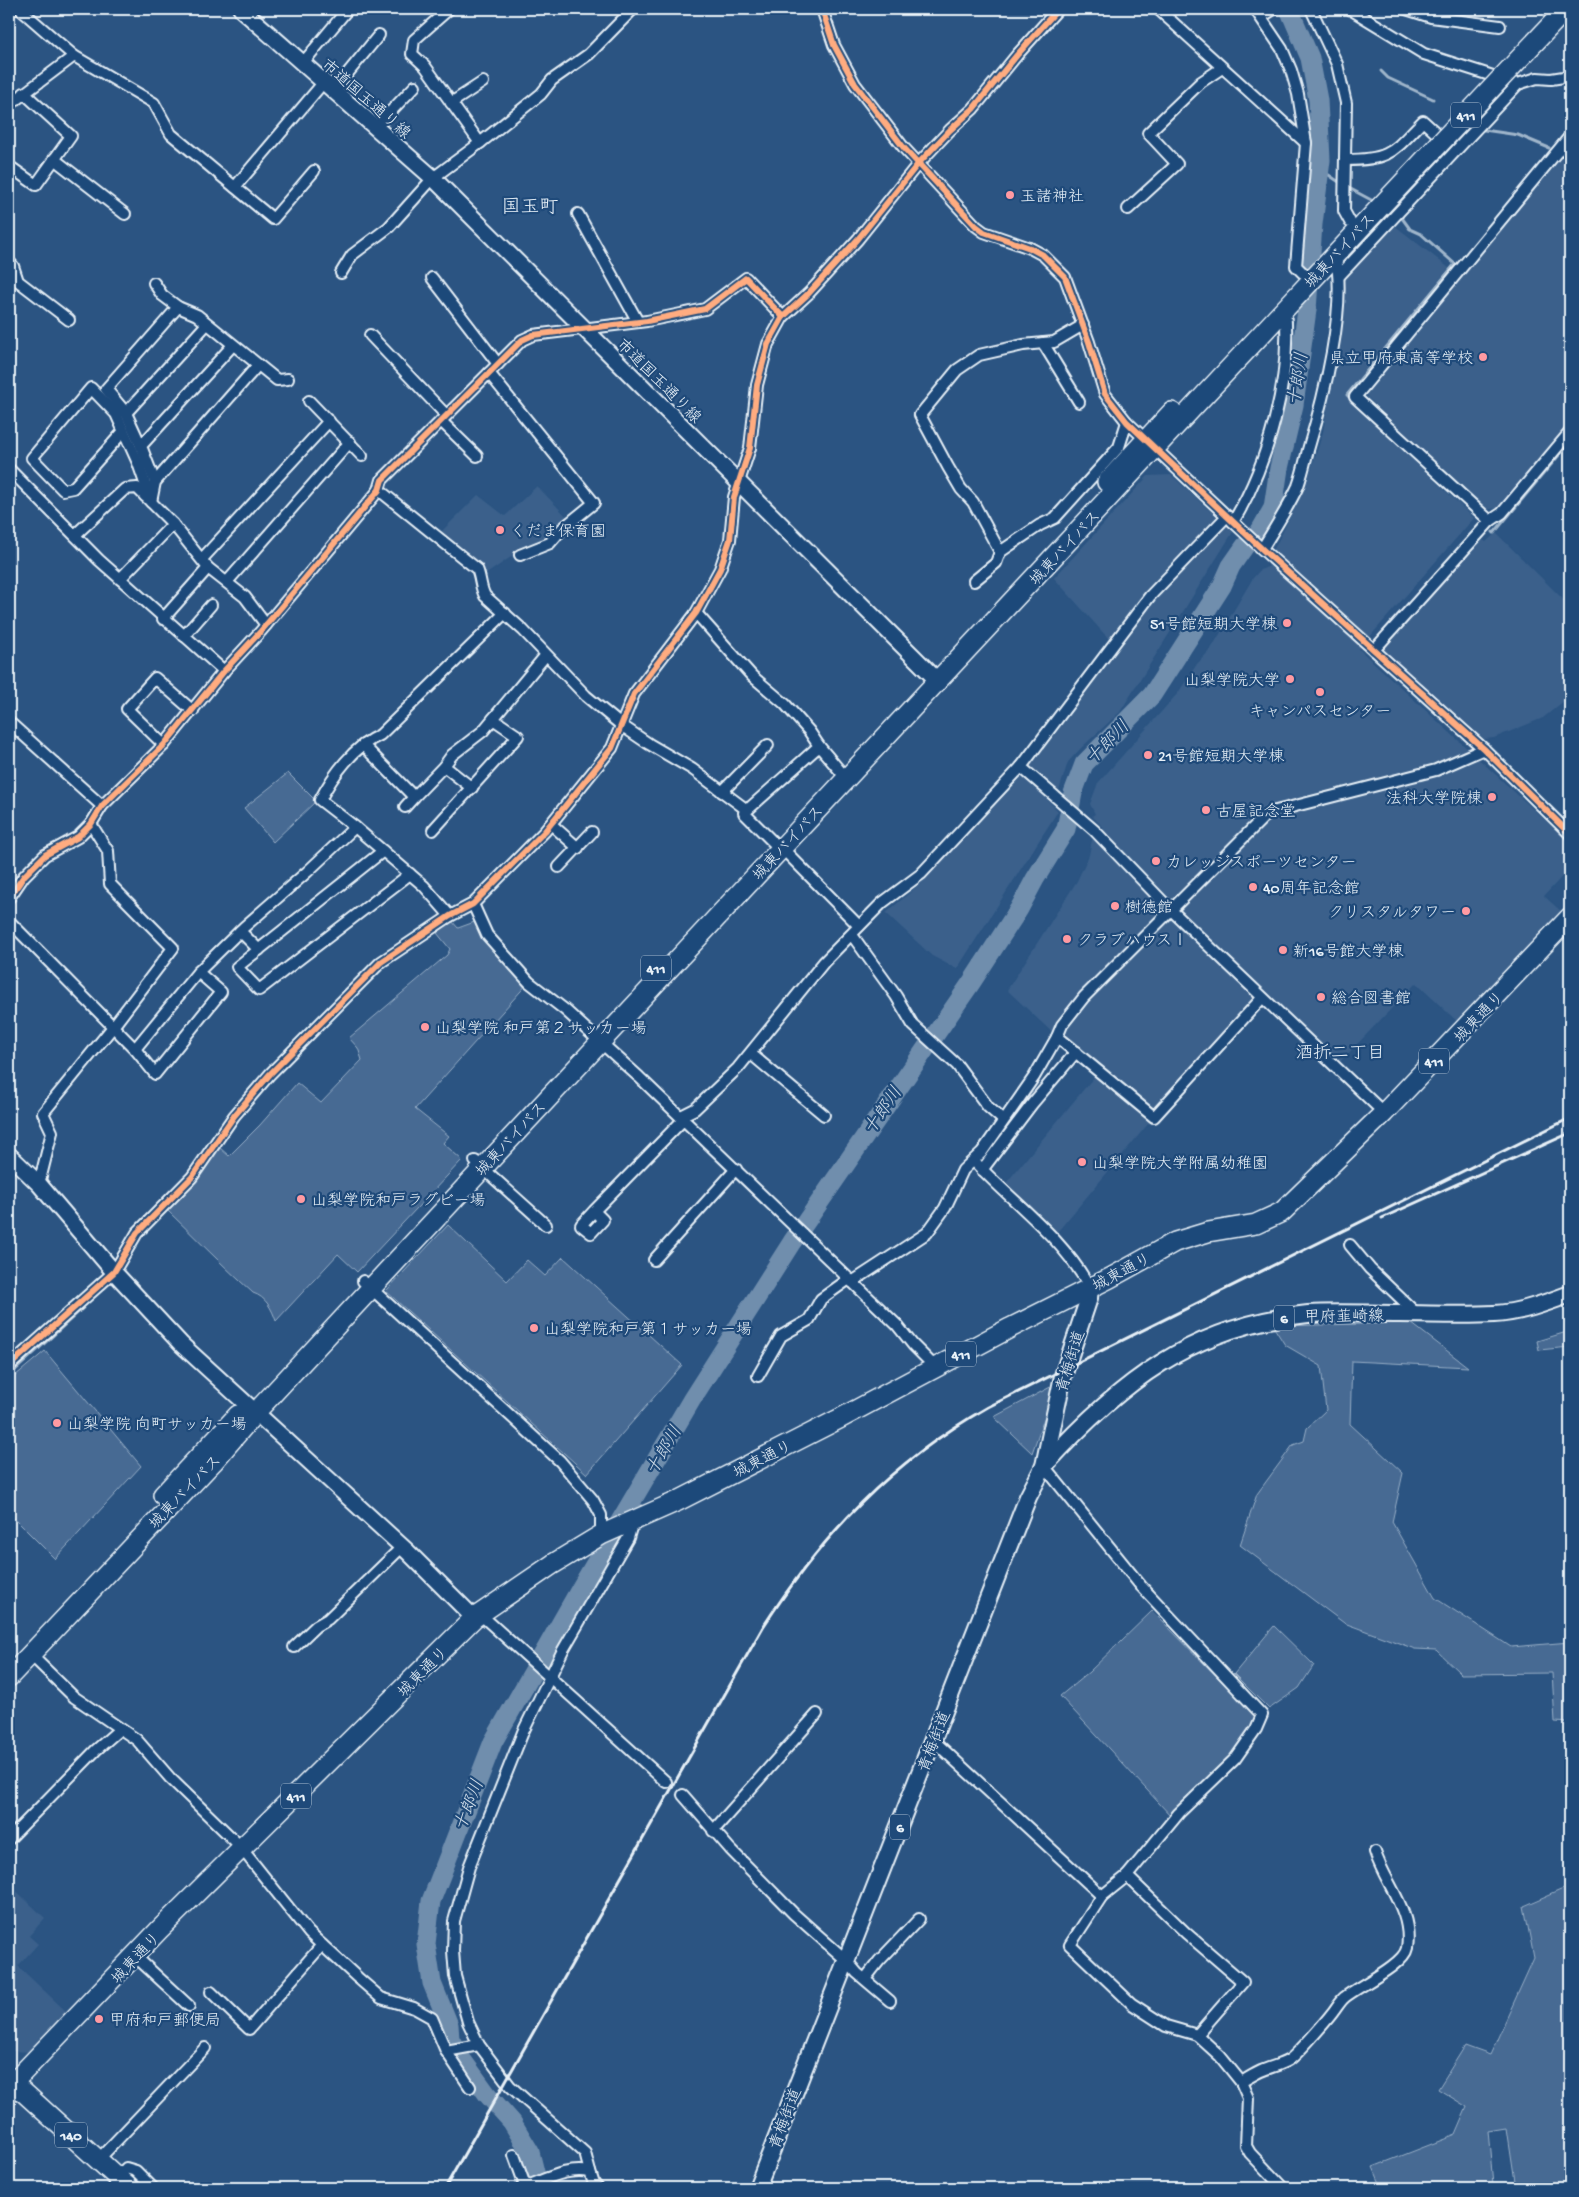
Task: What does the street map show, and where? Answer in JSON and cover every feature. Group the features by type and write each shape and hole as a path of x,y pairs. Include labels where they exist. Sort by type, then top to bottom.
{"highway":[{"name":"城東バイパス","path":"9,1662 251,1409 1150,446 1335,258 1355,215 1550,9"},
{"name":"城東バイパス","path":"1355,215 1566,9"},
{"name":"城東バイパス","path":"1150,446 1303,273 1335,258"},
{"name":"城東通り","path":"10,2083 477,1616 553,1564 601,1535 678,1501 1182,1239 1208,1232 1256,1224 1282,1212 1384,1113 1570,916"},
{"name":"城東バイパス","path":"9,1677 213,1462 251,1409"},
{"name":"140","path":"10,2083 98,2160 120,2185"}],"main road":[{"name":"青梅街道","path":"757,2188 934,1741 1028,1497 1044,1466 1063,1376 1089,1298 1090,1288"},
{"name":"甲府韮崎線","path":"1044,1466 1115,1395 1157,1365 1210,1338 1254,1323 1310,1314 1495,1314 1527,1308 1570,1294"}],"street":[{"path":"20,9 74,56 154,102 171,134 273,219 314,171"},
{"name":"市道国玉通り線","path":"242,9 433,178 934,676"},
{"path":"450,9 414,40 412,54 425,66 480,144"},
{"path":"341,272 352,255 389,228 433,178 480,144 541,94 552,80 595,48 633,9"},
{"path":"822,9 834,45 855,84 918,164 976,226 992,235 1030,248 1053,264 1064,277 1083,325 1105,394 1127,422 1150,446 1232,522 1484,748 1570,834"},
{"path":"9,1366 114,1272 137,1233 192,1177 234,1116 270,1074 381,962 450,916 473,904 551,824 612,748 634,694 696,612 720,569 730,540 734,497 750,448 757,385 761,369 768,344 783,317 809,293 852,246 918,164 973,109 1016,55 1058,9"},
{"path":"1158,9 1306,143"},
{"path":"1274,9 1261,14 1282,49 1291,70 1298,94 1306,143 1296,266 1303,273"},
{"path":"1311,9 1337,64 1346,103 1346,171 1355,215"},
{"path":"1350,9 1424,54 1518,84"},
{"path":"1406,9 1431,16 1500,26"},
{"path":"302,64 347,10"},
{"path":"235,187 379,35"},
{"path":"9,105 74,56"},
{"path":"1128,209 1177,164 1148,133 1201,82 1222,68"},
{"path":"1262,549 1298,486 1317,420 1330,360 1337,309 1335,258 1396,215 1518,84 1537,78 1552,79 1570,76"},
{"path":"451,103 483,82"},
{"path":"376,128 415,86"},
{"path":"9,166 36,185 71,136 24,93"},
{"path":"1346,160 1370,160 1384,156 1398,147 1423,121 1455,150"},
{"path":"1490,521 1355,397 1570,136"},
{"path":"54,159 125,214"},
{"path":"578,214 638,322"},
{"path":"9,263 14,266 18,280 69,320"},
{"path":"432,278 498,364"},
{"path":"9,898 24,876 45,854 78,837 91,824 102,806 164,745 194,711 224,671 266,625 379,490 382,480 522,340 533,335 638,322 705,309 746,278 783,317"},
{"path":"154,283 162,295 178,307 198,315 277,380 288,379"},
{"path":"594,1211 682,1118 708,1098 751,1054 824,962 882,903 921,874 1022,767 1150,596 1232,522 1250,490 1272,426 1284,361 1290,303"},
{"path":"155,482 126,412 106,389 178,307"},
{"path":"126,412 207,324"},
{"path":"1000,552 973,502 961,489 948,467 920,415 957,370 979,355 1023,345 1054,342 1083,325"},
{"path":"370,335 477,456"},
{"path":"1043,343 1079,402"},
{"path":"141,446 233,345"},
{"path":"148,499 155,482 258,365"},
{"path":"489,373 585,495 594,503 562,529 550,543 520,556"},
{"path":"123,432 73,488 63,490 32,458 91,388 116,414 138,463 146,486 148,499"},
{"path":"310,401 362,456"},
{"path":"202,559 330,421"},
{"path":"974,581 996,563 1000,552 1040,525 1055,518 1120,447 1127,422"},
{"path":"1374,650 1490,521 1502,513 1570,432"},
{"path":"227,582 350,442"},
{"path":"9,469 120,579 224,671"},
{"path":"75,535 125,489 137,488 173,524 208,568 245,597 266,625"},
{"path":"379,490 477,569 480,576 481,590 485,596 505,613 586,696 621,725 692,769 747,810"},
{"path":"120,579 173,524"},
{"path":"163,618 208,568"},
{"path":"184,636 211,605"},
{"path":"696,612 752,676 785,704 843,774"},
{"path":"450,916 424,886 320,800 347,760 363,745 380,735 505,613"},
{"path":"405,807 444,766 452,754 483,731 546,655"},
{"path":"164,745 126,709 155,678 194,711"},
{"path":"433,830 518,736 493,719"},
{"path":"9,722 102,806"},
{"path":"363,745 414,797"},
{"path":"722,792 768,745"},
{"path":"819,746 744,813 777,845 855,930 913,1024 957,1065 988,1107 1003,1120"},
{"path":"758,1376 781,1336 809,1320 821,1299 927,1233 945,1208 963,1170 974,1161 1034,1077 1062,1025 1084,997 1262,818 1272,812 1436,770 1484,748"},
{"path":"444,766 472,788"},
{"path":"1022,767 1094,830 1170,909 1384,1113"},
{"path":"39,1184 52,1132 43,1113 112,1028 173,948 110,884 108,851 91,824"},
{"path":"551,824 578,848"},
{"path":"135,1050 198,972 240,931 355,827"},
{"path":"559,867 592,832"},
{"path":"383,851 237,967 259,990 410,874"},
{"path":"473,904 487,935 529,982 597,1038 736,1169 897,1325 913,1345 936,1368"},
{"path":"9,921 135,1050 155,1074 221,992 198,972"},
{"path":"240,931 259,950"},
{"path":"1057,1037 1154,1117 1262,998"},
{"path":"982,1170 1032,1104 1076,1052"},
{"path":"751,1054 824,1116"},
{"path":"9,1155 39,1184 114,1272 182,1345 477,1616 526,1656 666,1782"},
{"path":"974,1161 1053,1237 1076,1263 1090,1288"},
{"path":"479,1164 546,1225"},
{"path":"654,1260 736,1169"},
{"path":"1350,1244 1370,1269 1417,1314"},
{"path":"367,1284 560,1461 593,1500 601,1515 601,1535"},
{"path":"1044,1466 1141,1586 1262,1715 1256,1729 1235,1760 1180,1813 1128,1876 1102,1896 1070,1945 1132,2004 1166,2026 1197,2035 1220,2056 1241,2082 1248,2098 1246,2146 1250,2153 1283,2188"},
{"path":"598,2188 594,2184 585,2153 510,2086 477,2046 455,1976 453,1951 454,1921 469,1867 523,1732 563,1650 628,1538 633,1521"},
{"path":"294,1647 316,1626 328,1619 402,1547"},
{"path":"30,1654 61,1686 138,1740 170,1778 242,1850 309,1933 322,1945 381,1998 414,2008 432,2018 446,2051 470,2087"},
{"path":"713,1831 817,1714"},
{"path":"9,1839 96,1750 120,1729"},
{"path":"934,1741 1102,1896"},
{"path":"683,1795 713,1831 794,1914 846,1960 865,1980 890,2000"},
{"path":"1241,2082 1260,2071 1290,2060 1344,1998 1381,1974 1404,1955 1407,1950 1407,1934 1403,1911 1397,1896 1380,1867 1375,1852"},
{"path":"1128,1876 1186,1934 1243,1982 1197,2035"},
{"path":"865,1980 879,1961 920,1919"},
{"path":"212,1992 249,2029 322,1945"},
{"path":"136,1956 189,2006"},
{"path":"446,2051 477,2046"},
{"path":"98,2160 205,2048"},
{"path":"514,2155 526,2187 568,2170 577,2169 590,2172"},
{"path":"120,2185 126,2168 132,2169 153,2188"}],"shaded area":[{"name":"県立甲府東高等学校","path":"1570,145 1570,423 1497,508 1485,510 1367,397 1367,390 1423,325"},
{"name":"山梨学院大学","path":"1394,225 1449,268 1346,396 1474,518 1359,649 1570,843 1570,868 1544,896 1563,913 1462,1026 1416,983 1340,1062 1262,998 1154,1117 1053,1237 1002,1188 1099,1071 1057,1037 1007,990 1077,881 1089,855 1092,840 1104,828 1092,816 1095,814 1090,804 1098,783 1178,693 1197,664 1211,649 1253,578 1260,570 1270,566 1274,549 1305,488 1323,432 1338,343 1345,278"},
{"name":"山梨学院大学","path":"1171,475 1233,532 1120,712 1068,762 1058,794 1027,766 1116,647 1054,578 1148,476"},
{"name":"くだま保育園","path":"537,486 569,519 548,539 521,550 485,575 481,566 439,534 478,495 505,516"},
{"path":"1496,533 1570,606 1570,696 1543,718 1494,738 1484,739 1383,649 1483,540 1486,542"},
{"path":"288,773 316,801 273,842 244,808"},
{"path":"1024,775 1058,811 957,969 932,956 886,913 921,883"},
{"name":"山梨学院和戸ラグビー場","path":"480,920 529,982 415,1109 449,1136 443,1143 462,1160 357,1272 338,1254 276,1321 265,1300 253,1293 242,1283 166,1209 200,1175 219,1147 229,1156 260,1125 297,1083 321,1103 362,1060 358,1048 349,1038 447,955 450,949 437,933 452,921 458,928"},
{"name":"山梨学院和戸第１サッカー場","path":"448,1225 507,1281 527,1260 545,1276 563,1257 682,1365 587,1474 386,1291"},
{"path":"1411,1323 1468,1367 1352,1361 1350,1424 1403,1473 1392,1522 1435,1598 1511,1647 1570,1642 1570,1723 1555,1722 1552,1673 1461,1674 1436,1650 1415,1649 1344,1623 1240,1545 1257,1494 1293,1445 1304,1441 1307,1428 1326,1410 1321,1366 1285,1345 1273,1326"},
{"path":"1570,1331 1570,1347 1539,1350 1537,1341"},
{"name":"山梨学院 向町サッカー場","path":"45,1351 141,1466 55,1559 9,1513 9,1381"},
{"path":"1056,1384 1032,1453 994,1417"},
{"path":"1152,1611 1255,1715 1250,1729 1232,1757 1208,1783 1171,1816 1060,1696 1089,1672"},
{"path":"1274,1626 1314,1665 1299,1688 1269,1709 1234,1674"},
{"path":"9,1884 45,1918 29,1936 38,1944 18,1966 69,2014 33,2052 9,2051"},
{"path":"1570,1886 1570,2188 1516,2188 1507,2128 1488,2131 1493,2184 1504,2188 1382,2188 1373,2167 1455,2135 1467,2107 1438,2089 1465,2046 1490,2055 1534,1958 1524,1906"}],"waterway":[{"name":"十郎川","path":"539,2188 530,2152 512,2122 487,2094 450,2039 449,2025 432,1983 426,1944 431,1901 493,1742 692,1399 792,1242 971,983 1019,909 1066,829 1073,793 1084,764 1152,695 1222,586 1231,566 1245,546 1257,536 1273,508 1279,468 1294,405 1307,310 1313,224 1321,160 1318,100 1310,58 1289,9"},
{"path":"1381,71 1388,78 1433,99"},
{"path":"1484,130 1518,135 1549,148"},
{"path":"1320,169 1342,184"},
{"path":"1347,187 1375,202"},
{"path":"1353,401 1347,395 1455,264 1421,234 1410,229 1402,218 1386,209"},
{"path":"1493,532 1570,442"},
{"path":"1420,463 1480,519"},
{"path":"9,1376 83,1308"}],"tunnel":[{"path":"666,1782 683,1795"}],"railway":[{"path":"445,2188 763,1627 786,1593 835,1531 890,1476 920,1452 988,1407 1570,1118"},
{"path":"1382,1218 1570,1133"}],"cycle path":[{"path":"822,9 834,45 855,84 904,148 976,226 984,232 1030,248 1043,255 1065,277 1089,342 1105,394 1127,422 1262,549 1484,749 1570,834"},
{"path":"9,1366 114,1272 137,1233 192,1177 234,1116 270,1074 381,962 450,916 473,904 545,831 612,748 634,694 696,613 720,569 730,540 734,497 750,448 757,385 768,344 783,317 809,293 858,239 918,164 973,109 1058,9"},
{"path":"9,898 24,876 45,855 78,837 91,824 102,806 164,745 224,671 261,631 379,490 382,480 522,340 533,335 647,321 705,309 746,278 783,317"}],"place":[{"name":"玉諸神社","path":"1010,195"},
{"name":"県立甲府東高等学校","path":"1483,357"},
{"name":"くだま保育園","path":"500,530"},
{"name":"51号館短期大学棟","path":"1287,623"},
{"name":"山梨学院大学","path":"1290,679"},
{"name":"キャンパスセンター","path":"1320,692"},
{"name":"21号館短期大学棟","path":"1148,755"},
{"name":"法科大学院棟","path":"1492,797"},
{"name":"古屋記念堂","path":"1206,810"},
{"name":"カレッジスポーツセンター","path":"1156,861"},
{"name":"40周年記念館","path":"1253,887"},
{"name":"樹徳館","path":"1115,906"},
{"name":"クリスタルタワー","path":"1466,911"},
{"name":"クラブハウスⅠ","path":"1067,939"},
{"name":"新16号館大学棟","path":"1283,950"},
{"name":"総合図書館","path":"1321,997"},
{"name":"山梨学院 和戸第２サッカー場","path":"425,1027"},
{"name":"山梨学院大学附属幼稚園","path":"1082,1162"},
{"name":"山梨学院和戸ラグビー場","path":"301,1199"},
{"name":"山梨学院和戸第１サッカー場","path":"534,1328"},
{"name":"山梨学院 向町サッカー場","path":"57,1423"},
{"name":"甲府和戸郵便局","path":"99,2019"}],"district":[{"name":"国玉町","path":"530,205"},
{"name":"酒折二丁目","path":"1340,1052"}]}
